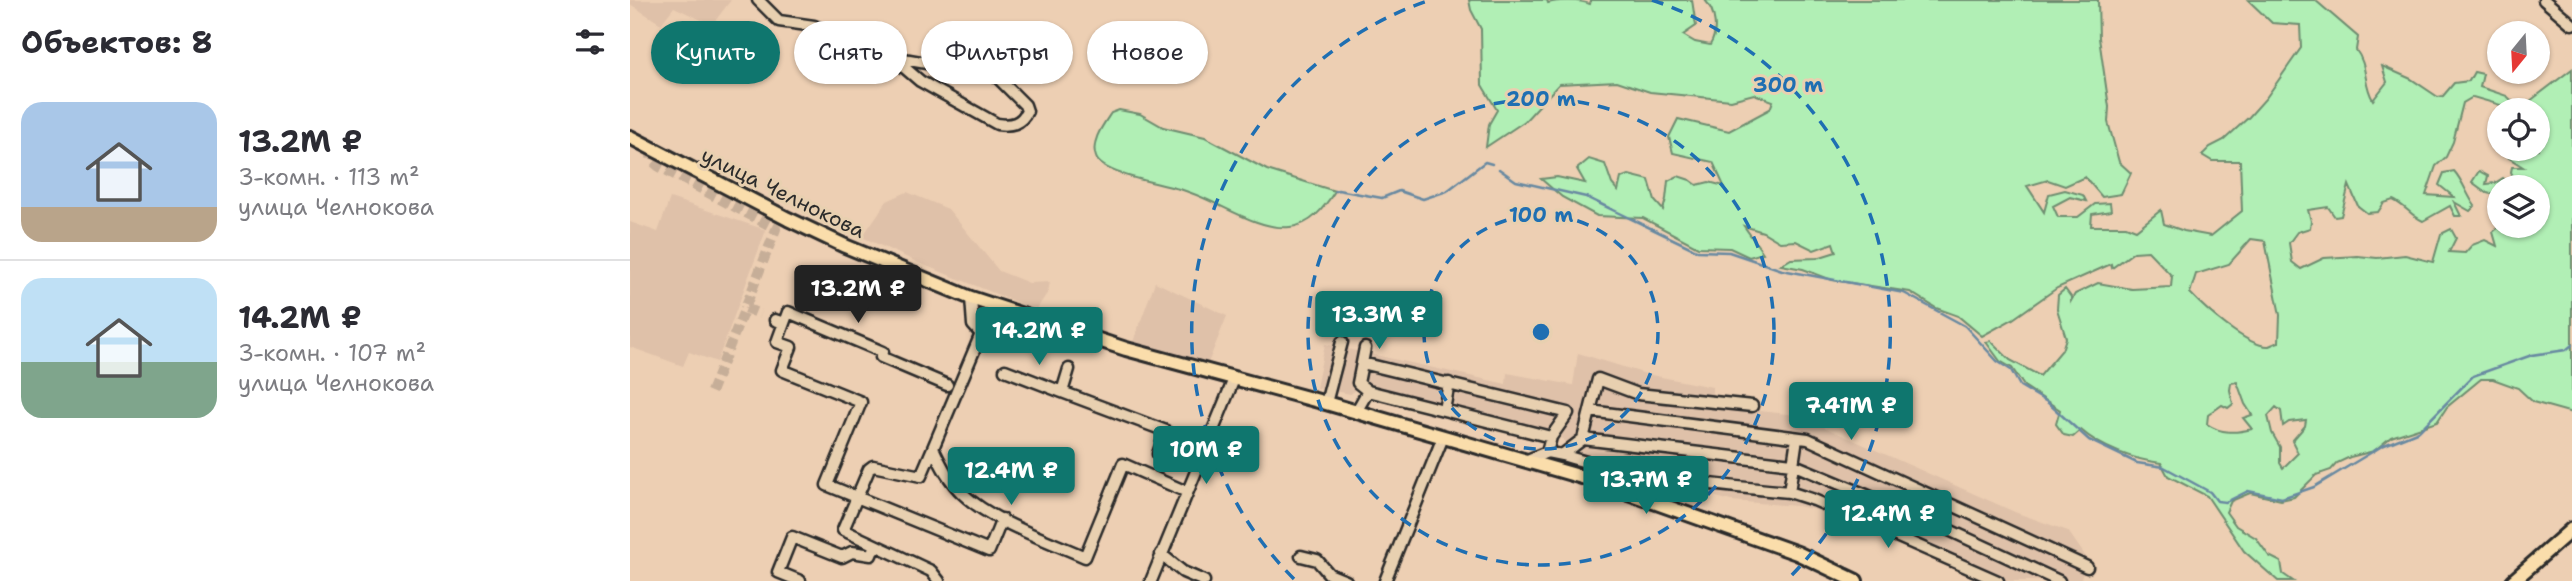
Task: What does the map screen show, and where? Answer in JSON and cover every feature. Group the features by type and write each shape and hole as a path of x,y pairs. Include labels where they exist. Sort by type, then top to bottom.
{"main road":[{"name":"улица Челнокова","path":"630,137 845,246 971,298 1126,349 1589,479 1797,553 1856,581"},
{"path":"2513,581 2572,529"}],"street":[{"path":"758,0 779,21 794,23"},
{"path":"2544,0 2572,24"},
{"path":"892,57 995,75 1025,105 1027,111 1023,119 1011,126 997,124 920,81 892,57"},
{"path":"939,581 931,571 843,530 867,473 873,466 921,476 981,334 973,325 971,298"},
{"path":"947,385 881,357 883,352 789,312 780,322 776,341 791,347 782,370 861,402 827,485 989,551 1002,519"},
{"path":"1326,403 1342,342"},
{"path":"1365,348 1358,383 1368,391 1551,437"},
{"path":"1362,363 1569,413 1551,437 1547,452"},
{"path":"1062,392 1069,369"},
{"path":"1004,370 1166,431 1158,454"},
{"path":"1150,581 1234,379"},
{"path":"1562,455 1583,439 1598,379 1638,394 1752,406"},
{"path":"1444,410 1449,383"},
{"path":"1356,412 1368,391"},
{"path":"1590,411 1808,439 2087,567"},
{"path":"1385,581 1443,437"},
{"path":"1789,492 1797,438"},
{"path":"1583,439 1792,464 1936,524 2059,581"},
{"path":"933,449 945,473 964,495 1002,519 1085,557 1123,464 1187,492"},
{"path":"1524,462 1547,452 1593,465 1700,484 1789,492 1826,505 1998,581"},
{"path":"800,581 778,572 792,537 842,557 852,552 870,555 875,545"},
{"path":"1161,554 1183,572 1204,581"},
{"path":"1301,555 1317,560 1329,574 1346,581"}],"shaded area":[{"path":"630,0 731,0 715,21 704,21 674,7 663,21 656,21 630,4"},
{"path":"907,192 948,209 999,271 1029,283 1050,282 1048,292 1036,310 862,237 887,201"},
{"path":"670,198 766,230 717,362 689,352 683,366 630,347 630,222 658,232"},
{"path":"1155,282 1227,316 1208,363 1133,342"},
{"path":"987,311 1027,326 1024,335 1042,343 1040,350 989,328 984,322"},
{"path":"1325,344 1506,384 1507,373 1573,385 1578,353 1646,374 1712,387 1712,406 1797,415 2017,513 2068,531 2088,560 2080,581 1997,581 1866,521 1798,506 1731,501 1588,462 1556,433 1358,386 1351,394 1316,388"}],"green space":[{"path":"1469,0 1547,0 1548,3 1569,1 1590,4 1591,0 1692,0 1696,26 1683,35 1695,42 1710,45 1715,22 1712,10 1705,0 2098,0 2099,38 2109,107 2108,122 2119,162 2131,173 2121,194 2102,197 2085,177 2065,186 2048,180 2027,186 2044,212 2049,194 2065,190 2083,195 2086,201 2070,197 2053,206 2058,217 2078,217 2095,204 2110,203 2111,211 2092,214 2091,226 2126,226 2136,230 2161,210 2164,224 2211,236 2242,211 2240,161 2212,161 2202,155 2210,147 2224,140 2249,117 2266,98 2301,48 2300,25 2272,23 2248,0 2315,0 2358,37 2356,50 2373,100 2387,82 2382,66 2411,79 2438,97 2443,96 2454,83 2469,81 2474,72 2483,74 2480,87 2509,98 2487,98 2487,101 2473,97 2463,103 2453,142 2446,157 2436,166 2426,195 2454,197 2439,185 2444,173 2454,171 2475,206 2470,211 2454,202 2461,216 2455,216 2450,206 2423,221 2393,200 2384,203 2378,212 2367,213 2358,206 2349,185 2341,216 2335,217 2328,207 2308,210 2310,228 2297,232 2289,243 2292,262 2301,269 2324,258 2358,256 2377,258 2405,255 2433,262 2441,234 2451,229 2456,238 2449,252 2465,253 2472,245 2485,240 2497,246 2495,238 2550,238 2550,175 2512,175 2511,172 2512,167 2523,167 2514,161 2550,161 2550,98 2534,98 2572,69 2572,413 2533,402 2518,388 2493,379 2481,379 2447,407 2437,422 2391,437 2374,451 2337,463 2331,470 2316,475 2294,497 2281,500 2250,493 2231,501 2226,512 2236,526 2256,538 2269,556 2281,562 2283,574 2293,581 2278,581 2244,551 2207,496 2168,476 2161,463 2119,452 2081,430 2073,437 2064,435 2056,424 2060,410 2024,386 2012,368 2000,361 1986,342 1991,341 2010,360 2040,376 2062,350 2066,338 2057,309 2058,295 2065,289 2071,301 2075,294 2098,283 2132,289 2171,287 2172,276 2148,251 2134,252 2112,268 2111,264 2057,288 2013,319 1982,336 1958,316 1936,308 1910,292 1832,280 1803,269 1781,265 1791,259 1817,258 1836,252 1833,243 1814,250 1796,241 1780,242 1763,232 1744,226 1763,253 1749,257 1730,248 1698,247 1643,218 1597,216 1562,197 1541,179 1557,177 1585,183 1577,169 1589,159 1605,164 1612,184 1618,191 1621,178 1629,175 1649,180 1655,201 1663,210 1668,181 1678,176 1697,185 1709,182 1724,186 1713,162 1673,153 1669,137 1678,119 1729,131 1770,109 1773,101 1754,94 1731,100 1650,92 1617,81 1559,84 1525,121 1486,147 1489,124 1497,110 1482,85 1481,29","holes":["2251,239 2265,241 2280,315 2279,342 2269,346 2260,345 2238,334 2190,293 2196,274 2229,264","2237,382 2252,415 2243,418 2252,429 2229,432 2218,430 2207,424 2208,415 2222,405 2228,408 2233,404 2231,383","2276,407 2281,411 2283,426 2289,422 2306,420 2305,426 2292,441 2298,453 2283,468 2280,463 2280,447 2272,433 2268,416"]},
{"path":"1119,110 1140,114 1163,127 1205,137 1267,170 1335,191 1311,219 1298,226 1277,227 1249,219 1193,193 1133,178 1100,163 1096,157 1095,145 1101,128 1111,113"},
{"path":"2479,171 2487,175 2487,193 2472,182"}],"waterway":[{"path":"1335,191 1382,198 1399,191 1423,199 1447,191 1485,162 1492,164"},
{"path":"1499,169 1516,181 1586,197 1698,251 1729,252 1782,270 1904,293 1965,326 1997,361 2011,370 2020,386 2047,402 2089,440 2137,463 2164,467 2210,492 2217,501 2226,502 2248,491 2282,498 2314,487 2382,446 2419,431 2473,376 2532,355 2566,350 2572,345"}],"tunnel":[{"path":"652,149 651,160 658,166 776,229 745,308 760,314"},
{"path":"711,392 745,308"}]}
